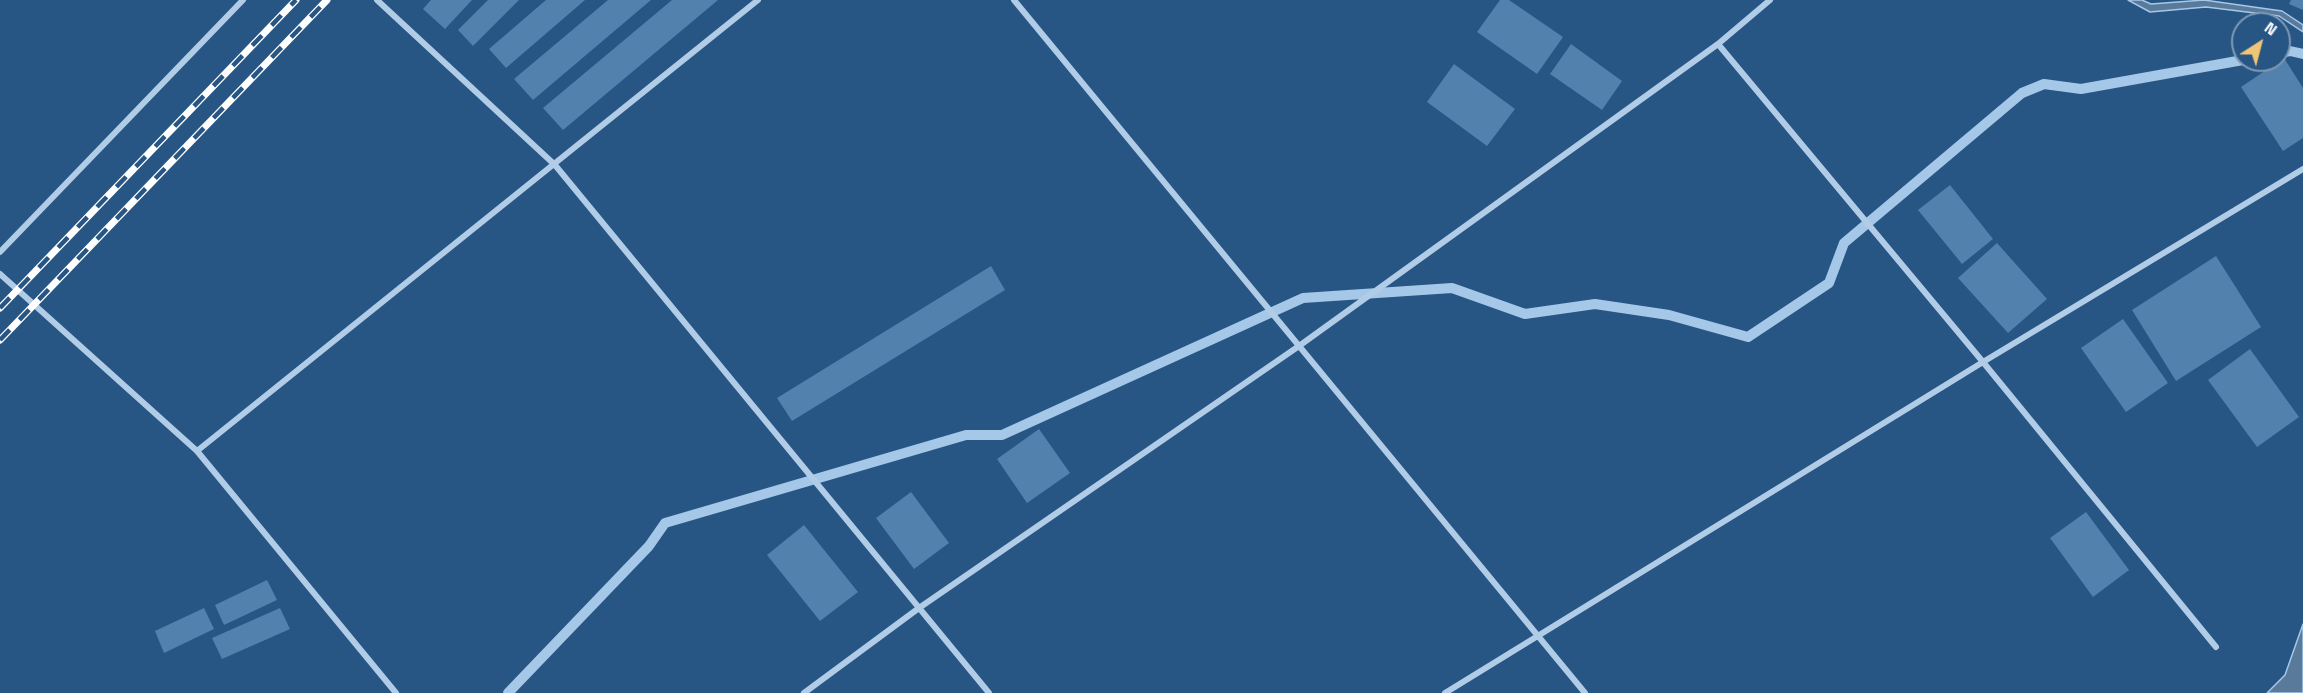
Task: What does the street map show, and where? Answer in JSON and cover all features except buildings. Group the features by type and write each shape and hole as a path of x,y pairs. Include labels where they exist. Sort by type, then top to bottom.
{"street":[{"path":"0,252 243,0"},
{"path":"377,0 555,165 989,693"},
{"path":"197,451 758,0"},
{"path":"1014,0 1585,693"},
{"path":"804,693 919,608 1299,346 1718,44 1770,0"},
{"path":"1718,44 1983,362 2216,647"},
{"path":"1445,693 1983,362 2303,169"},
{"path":"0,274 197,451 396,693"}],"water":[{"path":"2128,0 2142,0 2151,4 2204,0 2284,12 2247,12 2206,7 2150,12"},
{"path":"2291,17 2303,25 2303,32 2291,24"},
{"path":"2303,624 2303,693 2267,693 2285,675"}],"waterway":[{"path":"2291,51 2303,54"},
{"path":"508,693 649,546 665,523 966,435 1002,435 1303,298 1452,288 1525,314 1595,304 1669,315 1748,337 1829,283 1844,243 2022,93 2044,84 2081,89 2231,62"}],"railway":[{"path":"0,308 296,0"},
{"path":"0,340 327,0"}]}
